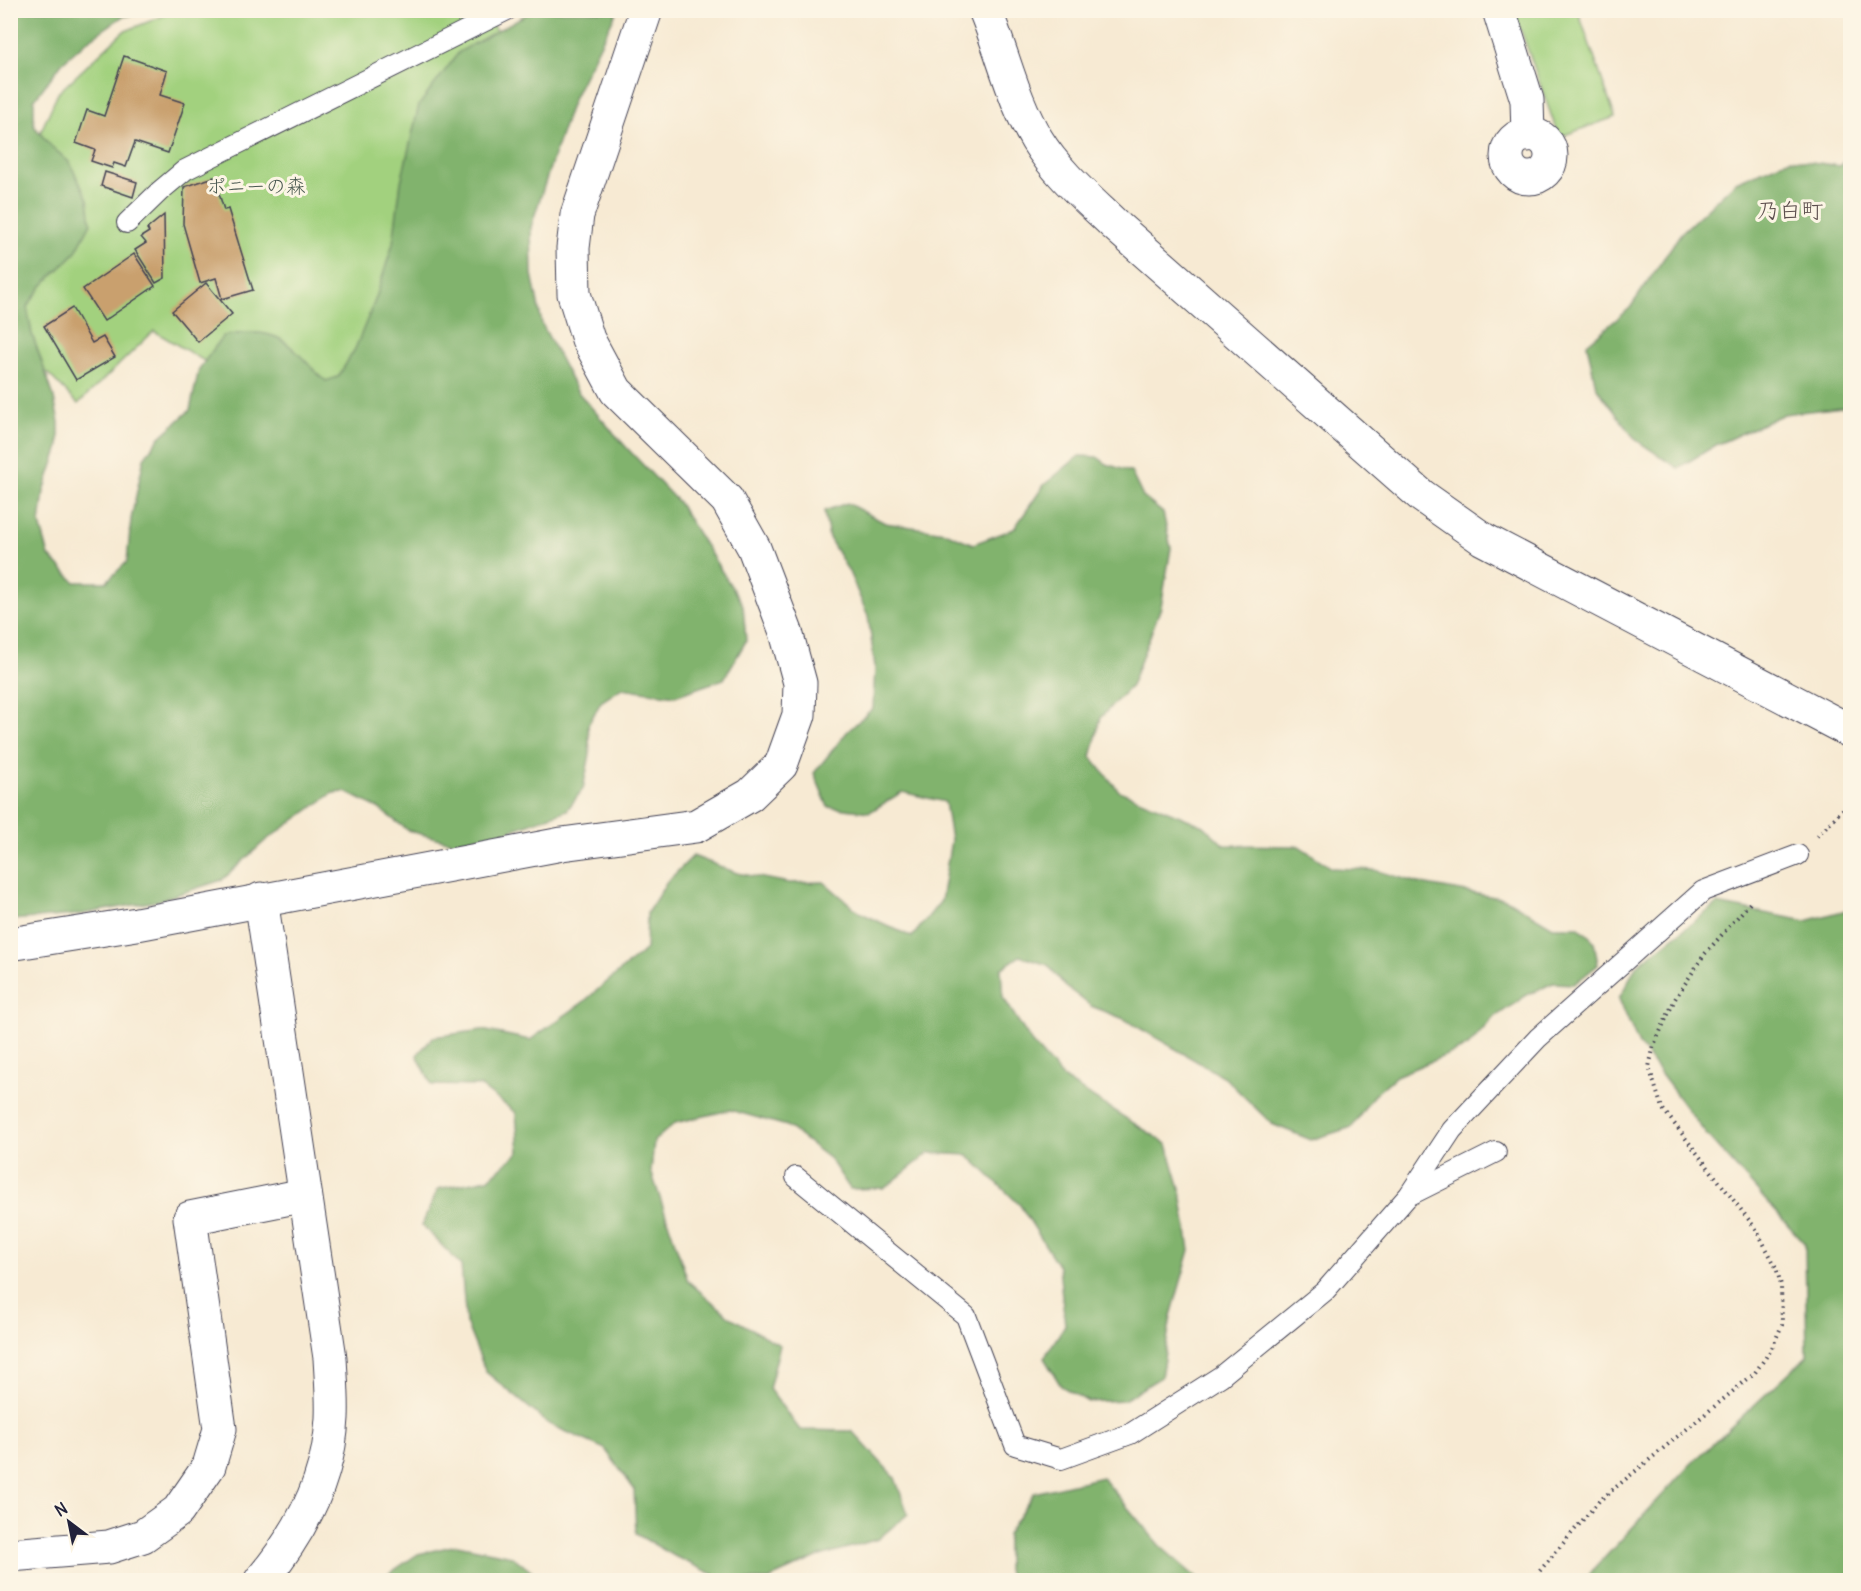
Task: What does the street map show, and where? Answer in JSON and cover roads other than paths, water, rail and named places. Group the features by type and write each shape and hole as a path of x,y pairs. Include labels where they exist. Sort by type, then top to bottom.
{"street":[{"path":"10,944 136,924 562,844 696,826 750,795 781,765 798,715 800,683 786,632 754,548 727,500 616,391 588,339 574,294 573,248 577,215 646,10"},
{"path":"985,10 1020,103 1037,140 1067,179 1115,225 1422,496 1483,538 1851,731"},
{"path":"1499,10 1527,100 1528,135"},
{"path":"261,899 330,1358 332,1420 328,1449 314,1499 287,1545 261,1581"},
{"path":"27,1563 109,1547 143,1536 178,1511 208,1466 220,1429 190,1218 305,1195"}],"lane":[{"path":"127,223 185,170 507,10"},
{"path":"796,1177 966,1316 1015,1445 1061,1459 1130,1434 1221,1376 1325,1291 1409,1195 1452,1130 1538,1038 1703,891 1798,855"},
{"path":"1409,1195 1496,1152"}],"district":[{"name":"乃白町","path":"1790,210"}],"park label":[{"name":"ポニーの森","path":"256,186"}]}
